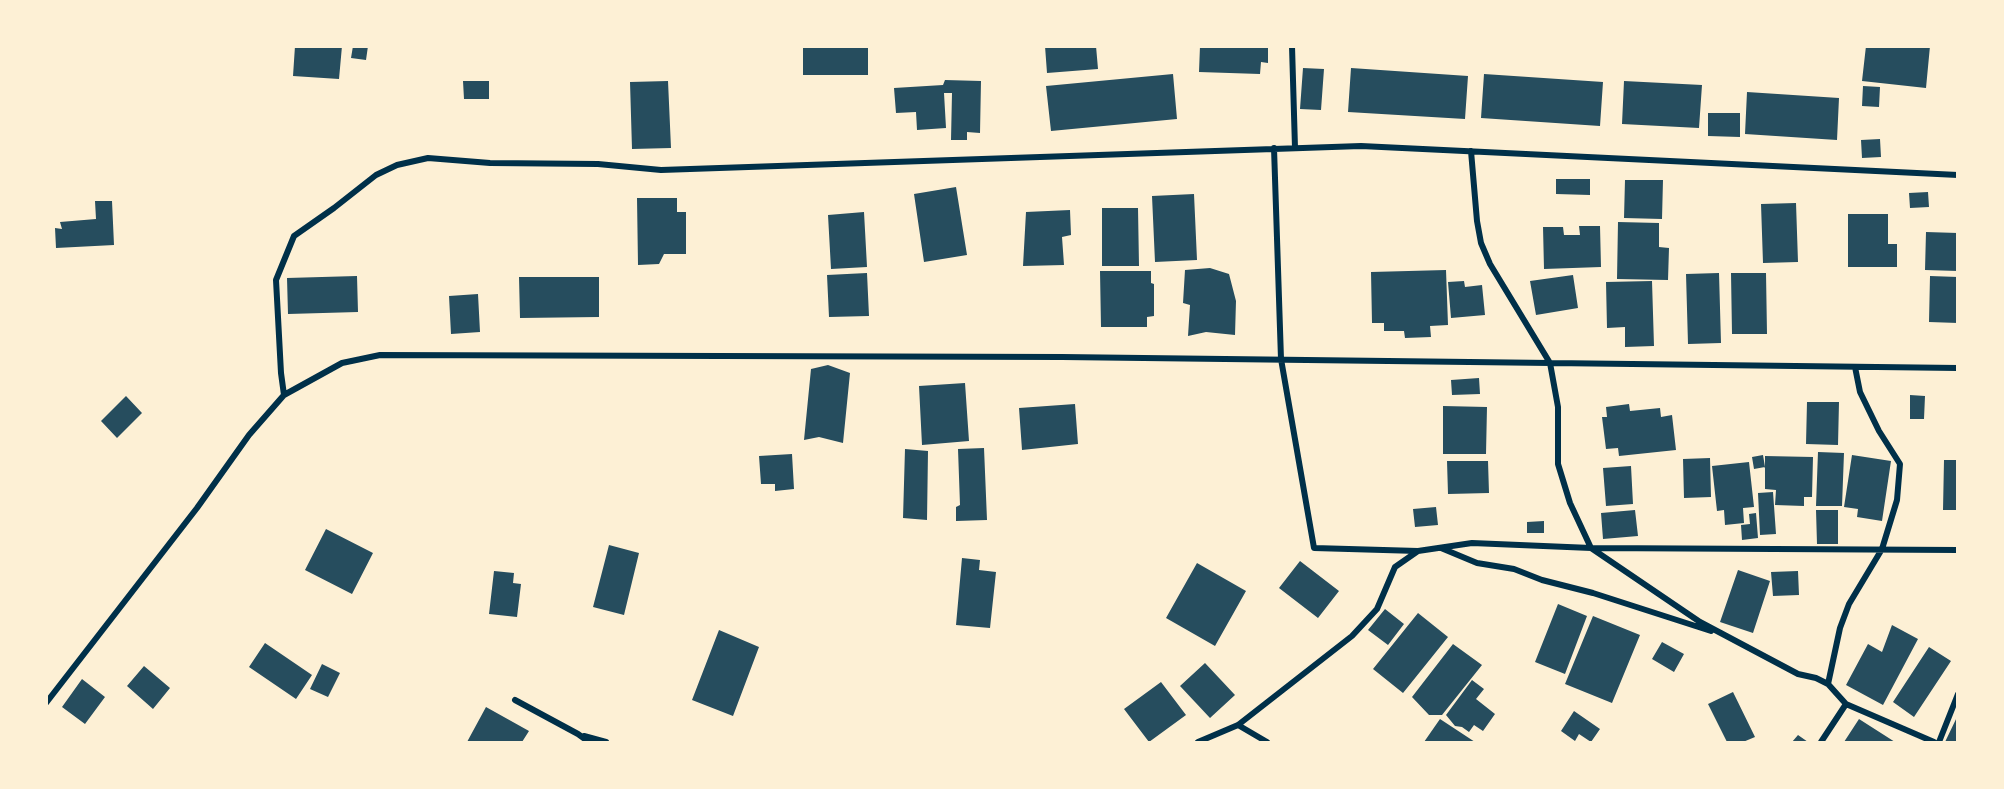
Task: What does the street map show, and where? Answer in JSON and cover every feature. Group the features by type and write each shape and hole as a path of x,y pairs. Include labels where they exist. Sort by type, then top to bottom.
{"street":[{"path":"1292,46 1295,148"},
{"path":"284,395 276,280 294,236 376,175 397,165 428,158 490,163 598,164 661,170 1361,146 1958,175"},
{"path":"1274,148 1281,359 1314,548 1418,551 1472,543 1591,548 1958,550"},
{"path":"1471,151 1481,243 1490,264 1550,363 1558,407 1558,464 1570,503 1591,548 1700,621 1798,674 1816,678 1828,684 1846,704 1936,742 1958,694"},
{"path":"46,703 197,508 249,435 284,395 342,363 380,355 1281,359 1958,368"},
{"path":"1828,684 1840,628 1849,604 1882,549 1897,500 1900,464 1879,431 1860,392 1855,367"},
{"path":"1440,548 1477,563 1514,569 1542,580 1593,593 1727,635"},
{"path":"1198,742 1238,724 1352,636 1377,609 1395,567 1418,551"},
{"path":"515,700 589,742"},
{"path":"1821,742 1846,704"},
{"path":"1238,724 1267,742"},
{"path":"578,734 606,742"}],"building":[{"path":"295,46 342,46 339,79 293,76"},
{"path":"353,46 368,46 366,60 351,58"},
{"path":"803,46 868,46 868,75 803,75"},
{"path":"1045,46 1096,46 1098,69 1047,73"},
{"path":"1200,46 1268,46 1268,63 1261,62 1260,74 1199,72"},
{"path":"1866,46 1930,46 1926,88 1862,81"},
{"path":"1303,68 1324,69 1321,110 1300,109"},
{"path":"1351,68 1468,76 1465,119 1348,112"},
{"path":"1173,74 1177,119 1051,131 1046,86"},
{"path":"1484,74 1603,82 1600,126 1481,118"},
{"path":"945,80 981,81 980,133 967,132 967,140 951,140 952,93 944,93 946,128 917,130 916,112 896,113 894,88 943,85"},
{"path":"463,81 489,81 489,99 464,99"},
{"path":"668,81 671,148 632,149 630,82"},
{"path":"1624,81 1702,85 1699,128 1622,124"},
{"path":"1863,86 1880,87 1879,107 1862,106"},
{"path":"1747,92 1839,98 1837,140 1745,134"},
{"path":"1708,113 1740,113 1740,137 1708,136"},
{"path":"1880,139 1881,157 1862,158 1861,140"},
{"path":"1556,179 1590,179 1590,195 1556,194"},
{"path":"1625,180 1663,180 1662,219 1624,218"},
{"path":"956,187 967,255 924,262 914,194"},
{"path":"1928,192 1929,207 1910,208 1909,193"},
{"path":"1194,194 1197,260 1155,262 1152,196"},
{"path":"637,198 677,198 677,212 686,212 686,254 664,254 659,264 638,265"},
{"path":"95,201 112,201 114,245 56,248 55,228 62,229 60,222 96,219"},
{"path":"1796,203 1798,262 1763,263 1761,204"},
{"path":"1102,208 1138,208 1139,266 1102,266"},
{"path":"1070,210 1071,235 1062,237 1064,265 1023,266 1026,212"},
{"path":"864,212 867,267 831,269 828,215"},
{"path":"1848,214 1888,214 1888,244 1897,244 1897,267 1848,267"},
{"path":"1618,222 1659,223 1659,247 1669,248 1668,280 1617,279"},
{"path":"1579,226 1600,226 1601,267 1544,269 1543,227 1563,227 1564,235 1580,235"},
{"path":"1926,232 1958,233 1958,271 1925,270"},
{"path":"1210,268 1229,274 1236,301 1235,335 1206,332 1188,336 1190,305 1183,303 1185,270"},
{"path":"1446,270 1448,325 1430,326 1431,337 1405,338 1404,331 1384,331 1384,323 1372,323 1371,272"},
{"path":"1100,271 1151,271 1151,283 1154,284 1154,316 1147,317 1147,327 1101,327"},
{"path":"867,273 869,316 829,317 827,275"},
{"path":"1719,273 1721,343 1688,344 1686,274"},
{"path":"1731,273 1766,273 1767,334 1732,334"},
{"path":"1573,275 1578,308 1536,315 1530,281"},
{"path":"357,276 358,312 288,314 287,278"},
{"path":"1930,276 1958,277 1958,323 1929,322"},
{"path":"519,277 599,277 599,317 520,318"},
{"path":"1464,281 1465,287 1482,285 1485,315 1451,318 1448,282"},
{"path":"1652,281 1654,346 1625,347 1625,327 1607,328 1606,282"},
{"path":"478,294 480,332 451,334 449,296"},
{"path":"828,365 850,373 843,443 819,437 804,440 811,369"},
{"path":"1479,378 1480,394 1452,395 1451,380"},
{"path":"965,383 969,441 922,445 919,386"},
{"path":"1910,395 1925,396 1924,419 1910,419"},
{"path":"126,396 142,413 117,438 101,421"},
{"path":"1807,402 1839,402 1838,445 1806,444"},
{"path":"1075,404 1078,444 1022,450 1019,408"},
{"path":"1629,404 1630,411 1660,408 1661,417 1672,415 1676,450 1619,456 1618,448 1606,449 1602,417 1607,417 1606,407"},
{"path":"1443,406 1487,407 1486,454 1443,454"},
{"path":"984,448 987,520 956,521 956,507 960,505 958,449"},
{"path":"905,449 928,451 927,520 903,518"},
{"path":"1818,452 1844,453 1842,506 1816,506"},
{"path":"792,454 794,489 775,491 775,484 761,484 759,456"},
{"path":"1763,455 1765,467 1754,469 1752,457"},
{"path":"1852,455 1891,461 1882,521 1857,517 1858,509 1844,507"},
{"path":"1765,456 1813,457 1812,497 1804,497 1804,506 1775,505 1776,490 1765,489"},
{"path":"1710,458 1711,497 1684,498 1683,459"},
{"path":"1944,460 1958,460 1958,510 1943,510"},
{"path":"1447,461 1488,461 1489,493 1448,494"},
{"path":"1749,462 1754,507 1743,508 1744,523 1725,525 1724,510 1717,511 1712,466"},
{"path":"1631,466 1633,504 1606,506 1603,468"},
{"path":"1773,492 1776,534 1760,535 1758,493"},
{"path":"1436,507 1438,525 1415,527 1413,509"},
{"path":"1635,510 1638,536 1603,539 1601,513"},
{"path":"1816,510 1838,510 1838,544 1817,544"},
{"path":"1756,513 1758,538 1742,540 1741,525 1750,524 1749,514"},
{"path":"1544,521 1544,533 1527,533 1527,522"},
{"path":"326,529 373,553 352,594 305,570"},
{"path":"609,545 639,553 624,615 593,607"},
{"path":"962,558 980,560 979,570 996,572 990,628 956,625"},
{"path":"1300,561 1339,591 1318,618 1279,588"},
{"path":"1197,563 1246,591 1215,646 1166,618"},
{"path":"1738,570 1770,581 1753,633 1720,622"},
{"path":"494,571 514,573 513,583 521,584 517,617 489,614"},
{"path":"1798,571 1799,595 1773,596 1771,572"},
{"path":"1558,604 1587,616 1565,674 1535,662"},
{"path":"1385,609 1404,624 1388,645 1368,630"},
{"path":"1418,613 1448,637 1403,693 1373,669"},
{"path":"1593,616 1640,635 1612,703 1565,684"},
{"path":"1892,625 1918,639 1883,705 1846,685 1868,644 1882,652"},
{"path":"719,630 759,647 733,716 692,700"},
{"path":"1662,642 1684,654 1674,672 1652,659"},
{"path":"265,643 312,675 296,699 249,667"},
{"path":"1453,644 1482,665 1442,715 1429,715 1412,697"},
{"path":"1929,647 1951,661 1914,717 1893,702"},
{"path":"1205,663 1235,695 1210,718 1180,686"},
{"path":"322,664 340,673 328,697 310,689"},
{"path":"144,666 170,688 153,709 127,686"},
{"path":"82,679 105,697 85,724 62,707"},
{"path":"1472,680 1484,689 1476,699 1495,714 1483,731 1474,725 1469,732 1462,727 1455,726 1446,715"},
{"path":"1161,682 1186,715 1149,742 1124,709"},
{"path":"1733,692 1755,737 1743,742 1727,742 1708,704"},
{"path":"486,707 529,731 522,742 467,742"},
{"path":"1574,711 1600,729 1591,742 1579,734 1575,741 1561,731"},
{"path":"1958,715 1958,742 1945,742"},
{"path":"1440,719 1475,742 1424,742"},
{"path":"1859,719 1895,742 1844,742"},
{"path":"1798,735 1808,742 1792,742"}]}
